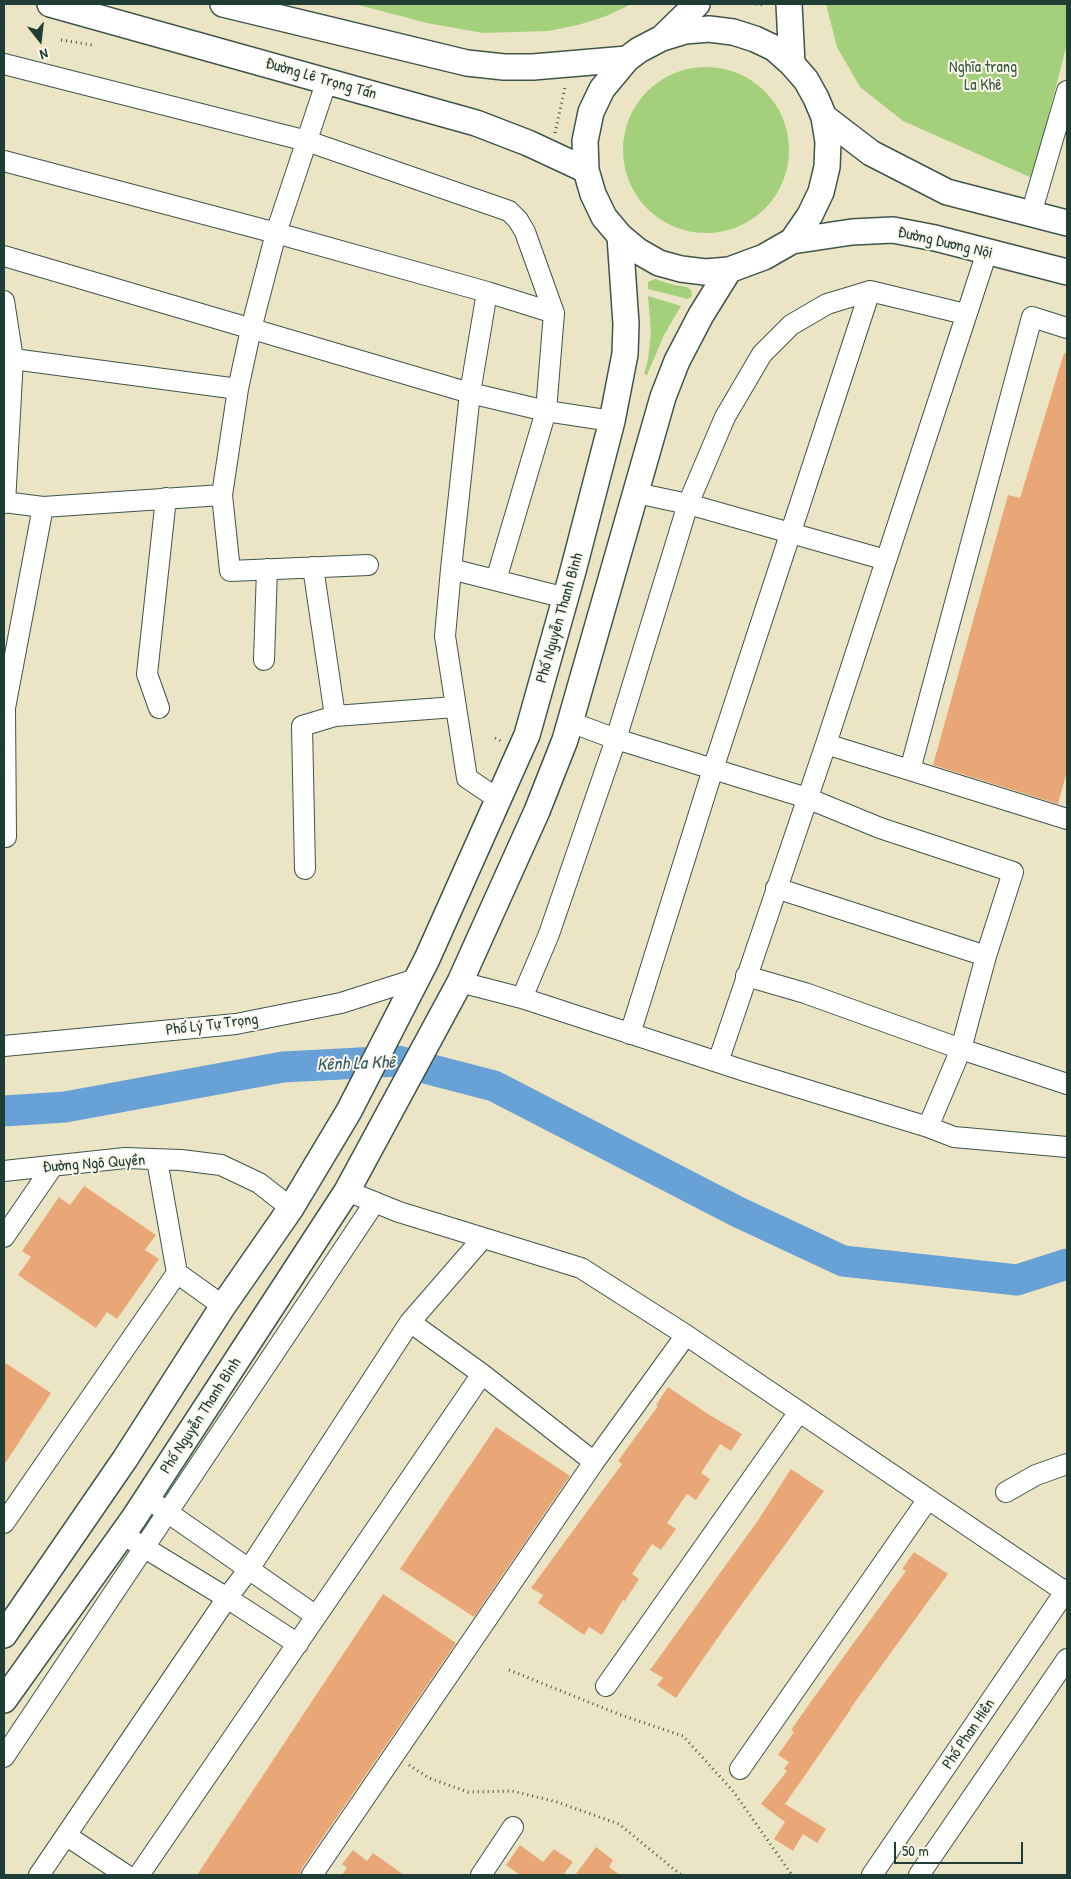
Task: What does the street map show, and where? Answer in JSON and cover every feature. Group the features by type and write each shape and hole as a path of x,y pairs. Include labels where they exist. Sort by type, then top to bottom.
{"main road":[{"name":"Đường Lê Trọng Tấn","path":"50,4 476,123 528,143 586,170"},
{"path":"223,4 467,63 504,68 627,59"},
{"path":"662,38 697,4"},
{"path":"789,4 792,64"},
{"path":"709,29 733,32 756,40 774,48 792,64 816,98 824,117 828,142 828,159 821,192 810,215 792,241 764,257 729,270 705,272 681,269 659,262 638,251 620,236 604,217 596,202 586,170 585,141 591,112 602,89 627,59 639,50 662,38 685,31 709,29"},
{"path":"824,117 871,153 946,192 1067,223"},
{"name":"Đường Dương Nội","path":"792,241 852,232 893,230 935,238 1067,272"},
{"name":"Phố Nguyễn Thanh Bình","path":"291,1208 349,1111 427,960 527,735 566,598 612,420 625,354 626,324 620,236"},
{"path":"460,982 536,811 565,740 663,397 677,361 701,315 729,270"},
{"name":"Phố Nguyễn Thanh Bình","path":"4,1700 147,1498 347,1191 460,982"},
{"path":"4,1635 125,1459 223,1306 291,1208"}],"street":[{"path":"4,64 307,141 509,210 525,232 554,313 546,411 496,580"},
{"path":"327,80 276,233 251,330 238,389 222,495 230,571 368,565"},
{"path":"1031,214 1067,91"},
{"path":"4,161 276,233 487,292 554,313"},
{"path":"718,1062 826,744 987,252"},
{"path":"4,256 470,393 546,411 612,420"},
{"path":"522,998 549,934 616,740 688,504 725,417 762,354 791,325 812,312 827,304 870,291 966,314"},
{"path":"630,1034 713,769 870,291"},
{"path":"487,292 470,393 445,636 467,778 498,799"},
{"path":"4,301 13,359 4,502 42,507 222,495"},
{"path":"910,770 1032,317 1067,328"},
{"path":"13,359 238,389"},
{"path":"636,493 688,504 886,560"},
{"path":"159,708 147,674 166,498"},
{"path":"4,837 6,837 5,708 42,507"},
{"path":"313,567 335,716"},
{"path":"451,569 566,598"},
{"path":"264,660 267,570"},
{"path":"305,869 302,726 335,716 456,707"},
{"path":"570,722 616,740 807,798 880,828 1014,872 986,956 961,1049 928,1127"},
{"path":"826,744 1067,819"},
{"path":"776,888 986,956"},
{"path":"746,976 804,993 961,1049 1067,1084"},
{"name":"Phố Lý Tự Trọng","path":"4,1046 236,1024 341,1002 416,979"},
{"path":"460,982 522,998 718,1062 928,1127 954,1137 1067,1147"},
{"name":"Đường Ngô Quyền","path":"4,1171 125,1158 181,1160 221,1165 259,1183 291,1208"},
{"path":"157,1160 177,1273 223,1306"},
{"path":"4,1237 53,1166"},
{"path":"347,1191 399,1212 581,1268 686,1335 1067,1592"},
{"path":"4,1757 375,1202"},
{"path":"39,1875 227,1598 249,1569 410,1322 483,1238"},
{"path":"4,1523 177,1273"},
{"path":"410,1322 482,1374 594,1462"},
{"path":"312,1875 594,1462 686,1335"},
{"path":"139,1875 482,1374"},
{"path":"606,1686 799,1412"},
{"path":"1006,1492 1036,1475 1067,1464"},
{"path":"147,1498 316,1616"},
{"path":"740,1769 928,1499"},
{"path":"122,1534 298,1644"},
{"name":"Phố Phan Hiền","path":"872,1875 1067,1592"},
{"path":"919,1875 1067,1659"},
{"path":"481,1875 513,1827"},
{"path":"67,1836 126,1875"}],"path":[{"path":"756,4 762,5"},
{"path":"61,40 92,45"},
{"path":"555,133 565,87"},
{"path":"509,1670 621,1715 683,1736 733,1791 792,1875"},
{"path":"394,1756 429,1778 468,1792 512,1791 557,1802 619,1824 681,1875"}],"green space":[{"path":"355,4 632,4 604,17 548,31 483,33 427,23"},
{"name":"Nghĩa trang La Khê","path":"826,4 1067,4 1067,44 1032,178 903,121 860,87 837,47"},
{"path":"714,67 738,73 765,91 783,118 789,150 783,182 765,209 752,219 730,230 698,233 674,227 653,214 642,203 626,174 623,142 629,118 642,97 653,86 682,70"},
{"path":"655,279 687,287 691,290 692,296 688,299 648,289 648,282"},
{"path":"648,296 681,306 664,335 647,375 644,374 648,360 651,332"}],"building":[{"path":"1064,353 1067,354 1067,771 1058,804 933,765 1008,495 1020,498"},
{"path":"84,1186 156,1235 145,1250 159,1259 117,1319 107,1312 96,1328 18,1275 31,1257 22,1251 59,1197 70,1205"},
{"path":"4,1362 51,1393 4,1465"},
{"path":"668,1387 742,1434 731,1451 720,1444 701,1473 710,1479 696,1500 687,1494 667,1523 676,1529 661,1550 652,1544 632,1574 639,1579 625,1601 623,1600 602,1635 589,1627 584,1635 538,1603 543,1595 531,1588 622,1464 618,1461 658,1406 656,1405"},
{"path":"496,1427 570,1476 474,1617 400,1569"},
{"path":"791,1469 824,1491 676,1698 657,1685 663,1678 650,1670 759,1519"},
{"path":"914,1552 948,1574 850,1709 785,1804 826,1829 817,1843 803,1834 793,1851 774,1839 785,1822 761,1804 787,1771 784,1769 789,1762 778,1755 794,1732 791,1730 906,1571 902,1569"},
{"path":"383,1594 456,1643 302,1868 300,1875 197,1875"},
{"path":"520,1845 543,1862 554,1849 573,1862 563,1875 520,1875 506,1865"},
{"path":"596,1847 613,1860 609,1867 620,1875 575,1875"},
{"path":"353,1850 367,1861 373,1853 404,1875 342,1875 347,1868 342,1864"}],"waterway":[{"name":"Kênh La Khê","path":"4,1111 65,1107 283,1067 398,1061 494,1086 738,1212 843,1261 1017,1280 1067,1264"}]}
